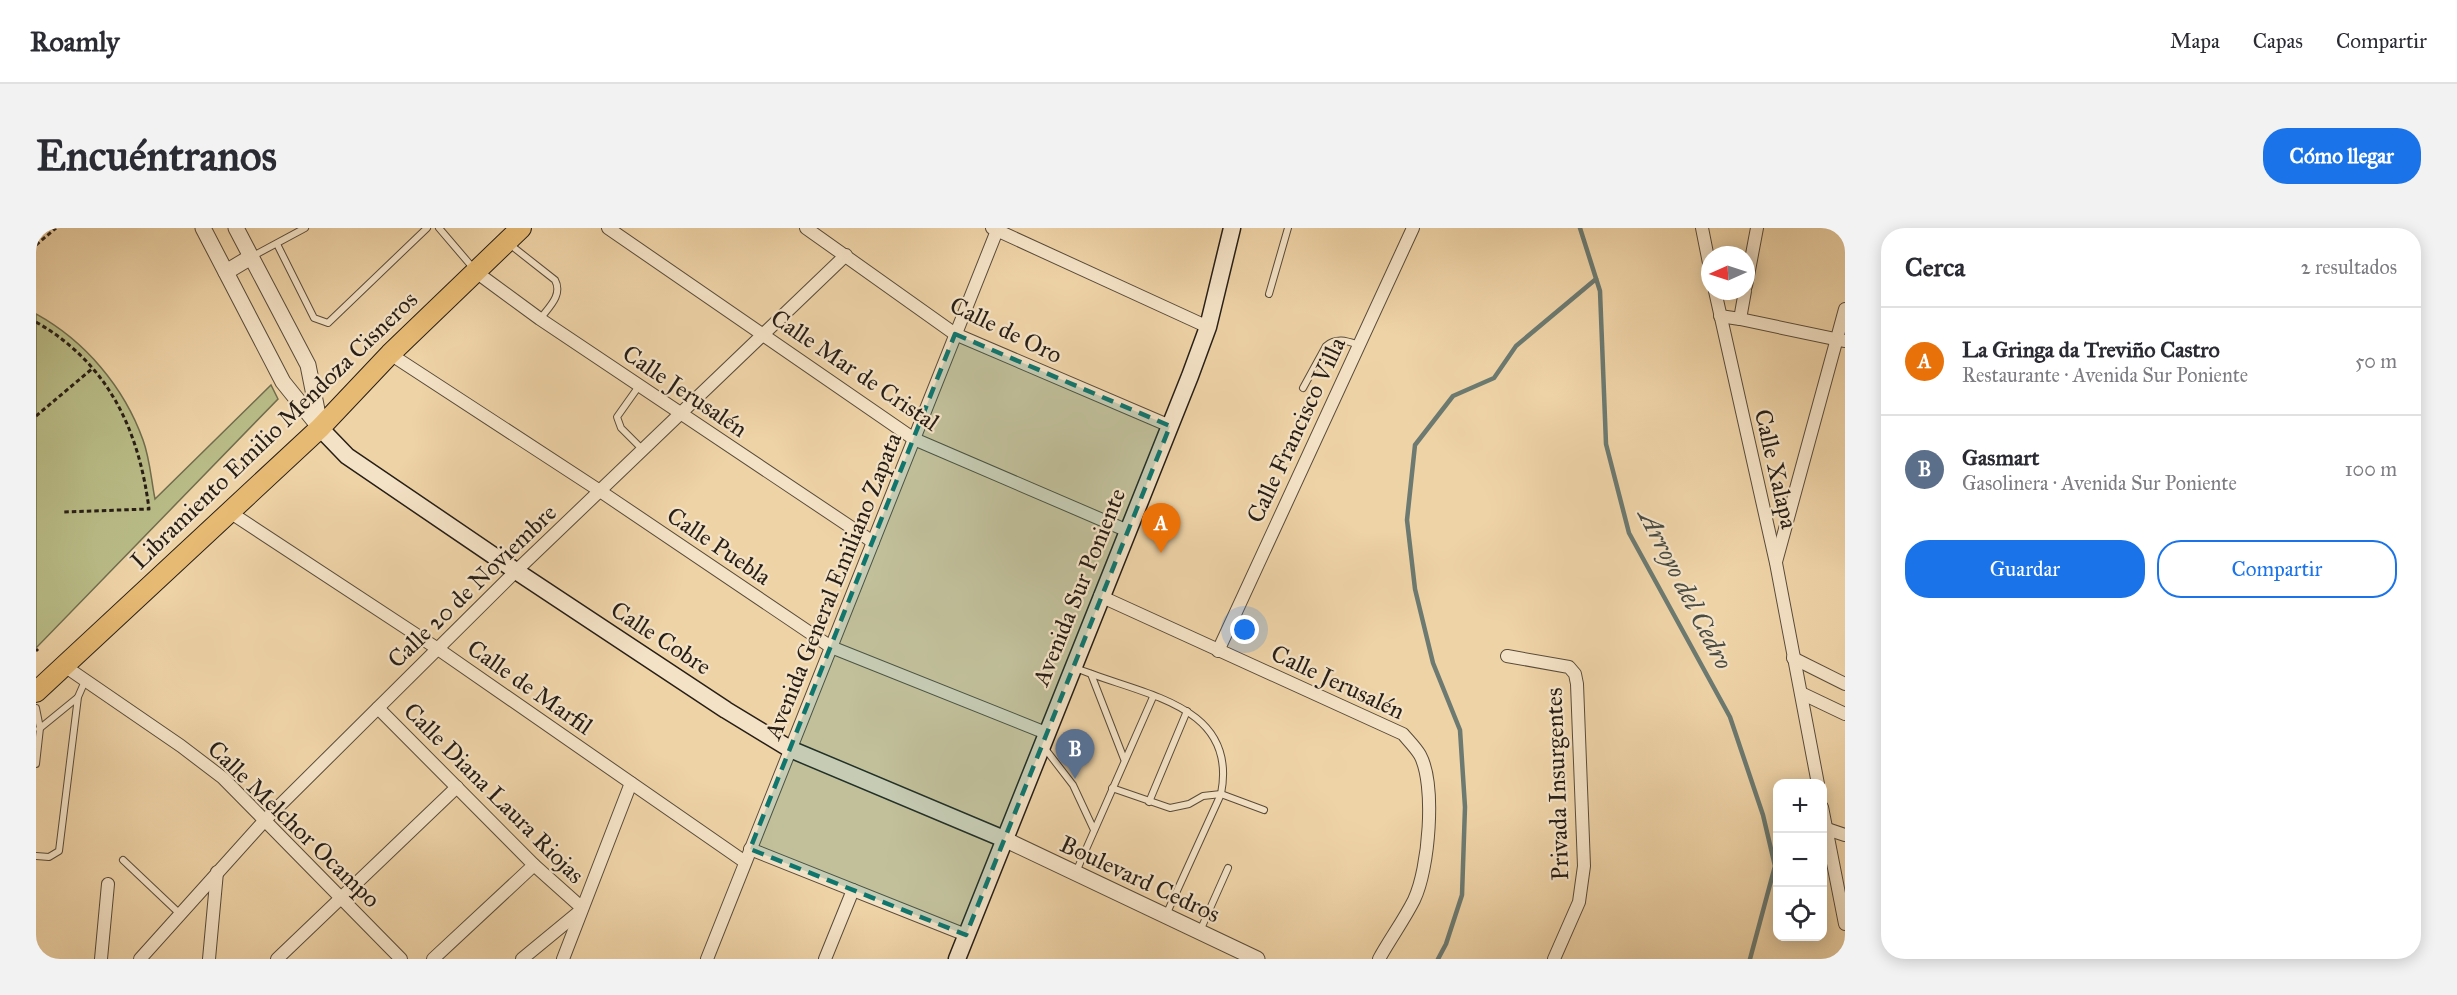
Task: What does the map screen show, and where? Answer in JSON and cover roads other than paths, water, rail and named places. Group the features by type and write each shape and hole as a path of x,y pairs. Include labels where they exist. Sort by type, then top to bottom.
{"main road":[{"name":"Libramiento Emilio Mendoza Cisneros","path":"36,692 228,511 320,428 390,354 521,228"},
{"name":"Avenida Sur Poniente","path":"957,959 1208,327 1232,228"},
{"name":"Calle Cobre","path":"320,428 347,456 717,704 790,749 1004,839"}],"street":[{"path":"203,228 283,382 320,428"},
{"path":"236,228 308,365 320,428"},
{"name":"Calle Mar de Cristal","path":"608,228 914,439 1128,531"},
{"name":"Calle de Oro","path":"806,228 955,334 1170,426"},
{"name":"Calle Francisco Villa","path":"1218,651 1413,228"},
{"path":"1702,228 1706,246"},
{"path":"1754,246 1757,228"},
{"path":"996,229 1208,327"},
{"name":"Avenida General Emiliano Zapata","path":"707,959 996,229"},
{"name":"Calle 20 de Noviembre","path":"140,959 265,820 516,571 846,255"},
{"path":"226,272 251,257"},
{"name":"Calle Jerusalén","path":"476,272 540,319 873,542"},
{"name":"Calle Xalapa","path":"1717,300 1776,563 1817,779"},
{"path":"1740,319 1743,300"},
{"path":"1776,563 1842,341 1845,309"},
{"path":"1720,316 1842,341"},
{"name":"Calle Puebla","path":"390,354 600,491 831,647 1044,738"},
{"name":"Calle de Marfil","path":"228,511 438,649 745,862"},
{"name":"Calle Jerusalén","path":"1100,596 1403,734 1421,756 1428,794 1429,832 1425,866 1415,898 1379,959"},
{"name":"Privada Insurgentes","path":"1507,656 1569,667 1575,674 1577,684 1584,866 1579,902 1554,959"},
{"path":"1793,658 1845,684"},
{"name":"Calle Melchor Ocampo","path":"63,665 181,746 223,778 401,959"},
{"path":"1801,693 1844,712"},
{"name":"Calle Diana Laura Riojas","path":"378,708 580,910"},
{"path":"563,959 630,783"},
{"path":"277,959 457,788"},
{"path":"1845,835 1827,829 1845,924"},
{"name":"Boulevard Cedros","path":"1004,839 1257,959"},
{"path":"750,849 966,935"},
{"path":"433,959 534,864"},
{"path":"209,959 218,872"},
{"path":"101,959 108,884"},
{"path":"825,959 853,890"},
{"path":"522,959 580,910"}],"lane":[{"path":"251,257 305,228"},
{"path":"277,244 314,318 328,324 427,228"},
{"path":"439,228 476,272"},
{"path":"1269,294 1288,228"},
{"path":"507,242 555,280 558,287 556,298 540,319"},
{"path":"1303,388 1326,346 1332,341 1345,341 1359,345"},
{"path":"639,386 617,417 621,428 644,450"},
{"path":"1072,666 1187,711 1205,725 1217,739 1223,757 1225,775 1221,794 1166,916"},
{"path":"1091,674 1124,759"},
{"path":"36,856 53,856 59,851 78,697 85,681"},
{"path":"38,730 78,697"},
{"path":"1075,873 1152,697"},
{"path":"36,708 38,730 36,764"},
{"path":"1149,802 1187,711"},
{"path":"1044,738 1073,785 1094,830"},
{"path":"1112,788 1149,802 1178,808 1203,796 1221,794 1264,810"},
{"path":"123,860 180,914"},
{"path":"1200,931 1228,868"}],"waterway":[{"name":"Arroyo del Cedro","path":"1580,228 1600,291 1606,444 1629,533 1730,717 1763,815 1775,866 1750,959"},
{"path":"1438,959 1446,944 1462,895 1465,807 1460,730 1433,663 1415,589 1407,520 1415,445 1453,396 1494,378 1516,346 1596,279"}],"place":[{"name":"La Gringa da Treviño Castro","path":"1161,553"},
{"name":"Gasmart","path":"1075,779"}]}
